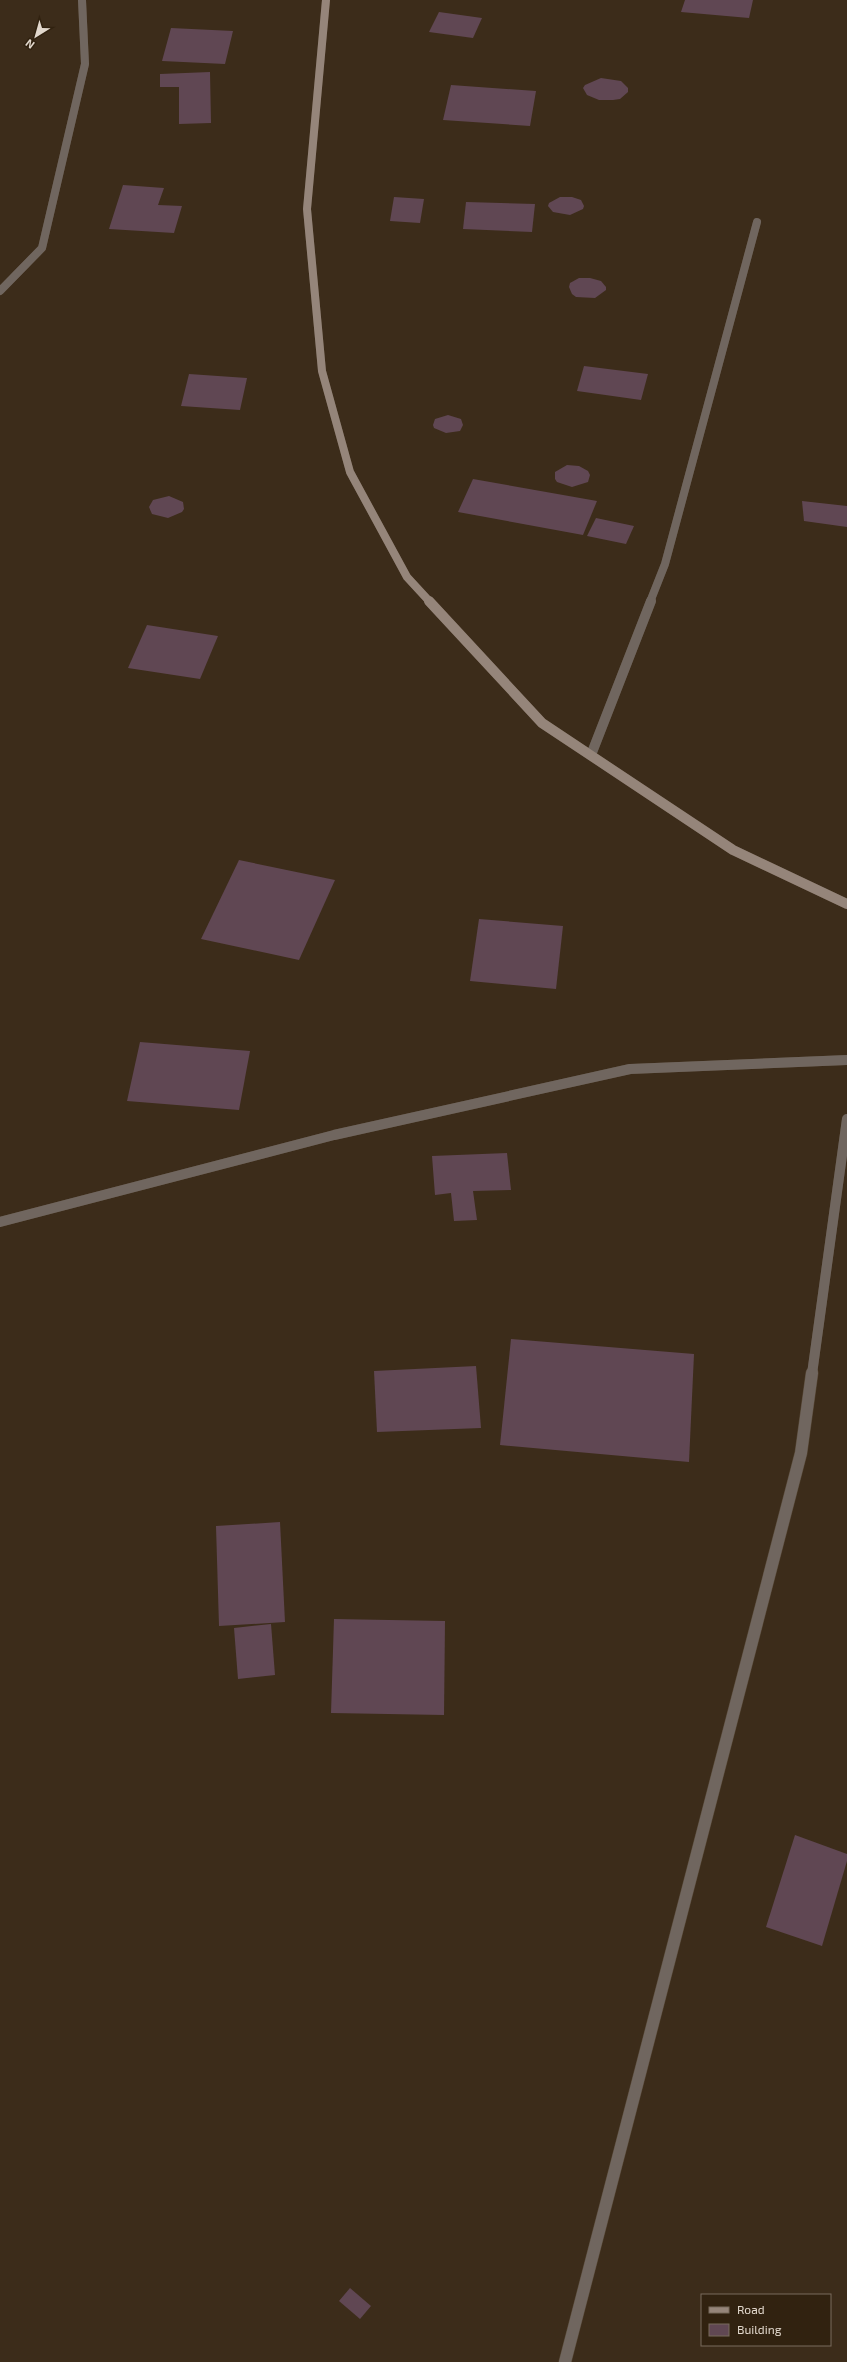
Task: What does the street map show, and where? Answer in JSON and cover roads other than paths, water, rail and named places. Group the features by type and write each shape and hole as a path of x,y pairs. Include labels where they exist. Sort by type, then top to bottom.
{"main road":[{"path":"326,0 307,209 322,371 350,472 408,577 542,723 733,850 847,904"}],"street":[{"path":"0,291 42,248 85,64 82,0"},
{"path":"591,755 665,564 757,222"},
{"path":"0,1222 334,1135 630,1069 847,1060"},
{"path":"565,2362 801,1453 847,1119"}]}
